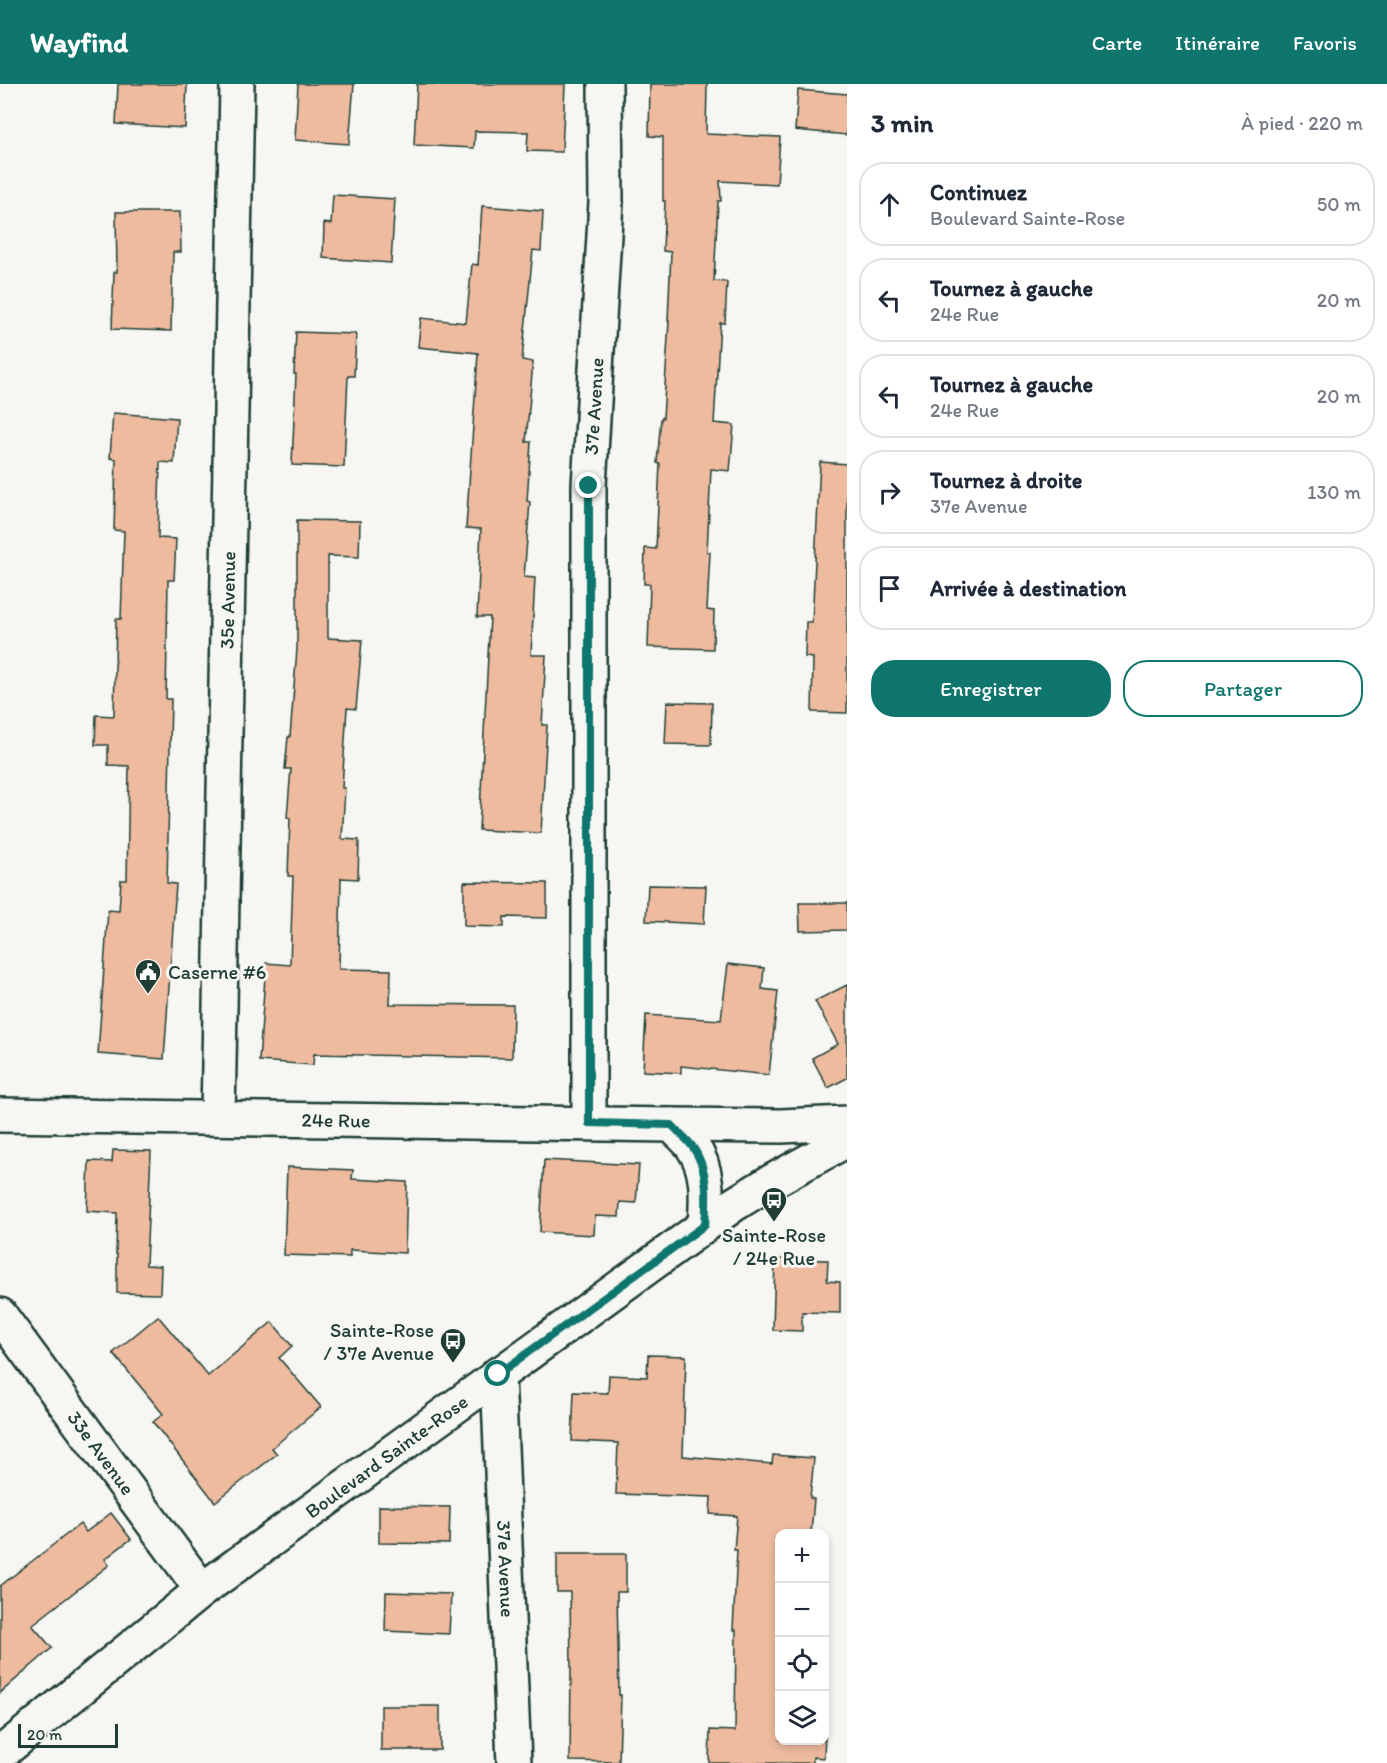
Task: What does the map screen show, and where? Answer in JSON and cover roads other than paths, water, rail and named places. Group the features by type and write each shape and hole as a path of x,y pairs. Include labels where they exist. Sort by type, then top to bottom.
{"street":[{"name":"35e Avenue","path":"218,1118 237,84"},
{"name":"37e Avenue","path":"589,1123 589,486 606,202 605,84"},
{"name":"24e Rue","path":"0,1115 672,1125 781,1126 847,1123"},
{"path":"672,1125 692,1146 702,1164 707,1191 705,1225"},
{"name":"Boulevard Sainte-Rose","path":"0,1754 202,1590 498,1374 705,1225 767,1184 847,1140"},
{"name":"33e Avenue","path":"0,1314 202,1590"},
{"name":"37e Avenue","path":"498,1374 514,1763"}],"place":[{"name":"Caserne #6","path":"148,995"},
{"name":"Sainte-Rose / 24e Rue","path":"774,1223"},
{"name":"Sainte-Rose / 37e Avenue","path":"453,1364"}]}
